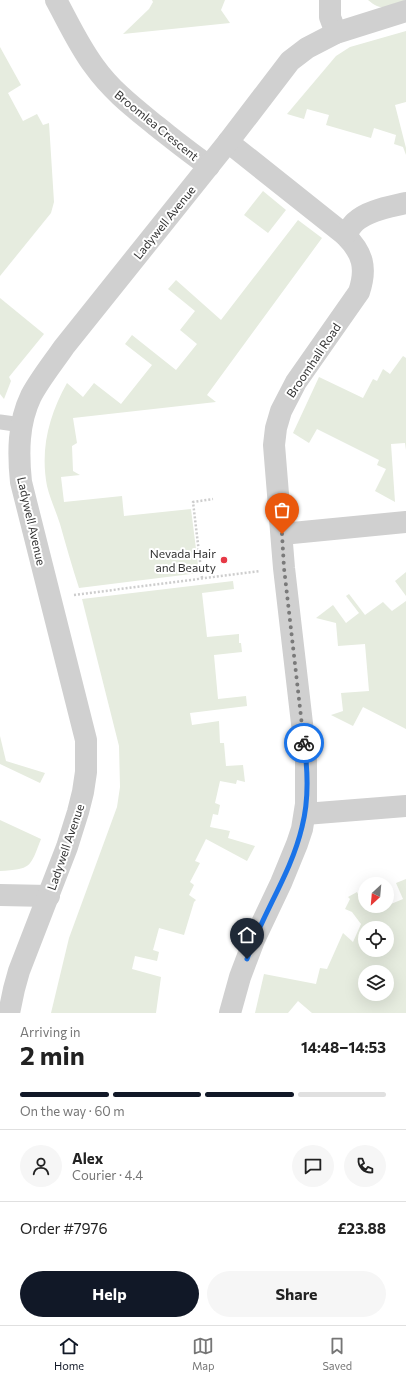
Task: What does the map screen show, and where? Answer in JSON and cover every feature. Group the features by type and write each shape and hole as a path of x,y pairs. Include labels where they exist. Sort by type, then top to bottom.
{"street":[{"name":"Broomlea Crescent","path":"56,0 93,66 106,81 122,98 209,166"},
{"path":"330,0 330,17 336,33"},
{"name":"Ladywell Avenue","path":"10,1013 10,1004 19,971 32,934 49,896 78,812 85,782 87,758 86,740 65,652 21,482 20,451 24,412 31,396 64,347 228,142 290,61 307,48 336,33 406,11"},
{"name":"Broomhall Road","path":"228,142 345,235 357,249 364,271 359,292 296,382 281,411 276,428 274,444 284,568 306,758 307,792 302,829 290,862 254,940 240,977 230,1013"},
{"path":"345,235 363,216 406,203"},
{"path":"282,534 406,522"},
{"path":"305,814 406,806"},
{"path":"0,894 49,896"}],"lane":[{"path":"0,422 22,425"}],"path":[{"path":"202,578 193,502 214,499"},
{"path":"50,598 284,568"}],"shaded area":[{"path":"152,0 225,0 221,10 230,23 123,34 149,9 153,2"},
{"path":"368,0 406,0 391,6 382,7 373,4"},
{"path":"406,31 406,102 395,105 406,148 406,155 403,147 394,144 396,135 374,128 371,138 326,125 329,115 307,109 304,119 287,114 336,56 350,47"},
{"path":"0,47 21,85 8,93 23,121 37,114 43,125 49,123 54,202 51,213 0,276"},
{"path":"263,191 286,210 268,233 244,215"},
{"path":"298,220 322,238 207,395 216,402 73,418 77,443 72,446 73,471 80,475 61,477 64,502 122,496 124,516 191,509 199,573 79,588 60,524 48,491 45,472 46,446 51,420 55,407 67,383 83,397 94,383 121,404 152,365 125,344 132,335 176,370 197,344 180,330 195,311 168,289 176,280 221,320"},
{"path":"0,298 44,334 9,377 11,381 4,399 0,394"},
{"path":"403,356 406,358 406,450 405,443 391,444 395,502 375,491 386,469 377,465 379,460 317,429 309,443 293,433 319,377 363,398 373,379 377,381 383,369 390,374"},
{"path":"406,572 406,596 395,581"},
{"path":"233,581 234,589 202,593 207,637 239,634 239,643 241,643 242,652 214,655 218,699 246,696 247,706 190,713 192,725 219,721 220,743 224,743 226,766 243,765 245,782 237,780 236,784 220,781 215,803 220,805 218,815 213,814 210,827 230,831 228,838 255,846 247,861 206,839 195,861 200,863 190,882 194,885 189,895 196,900 194,902 184,935 159,928 153,950 159,952 157,961 135,956 132,969 161,977 156,1013 51,1013 69,938 117,807 120,787 119,746 82,599"},
{"path":"349,594 365,615 383,602 392,611 406,601 406,729 363,707 353,726 331,715 343,711 341,693 369,691 365,644 338,646 336,623 316,618 333,605 346,623 359,613 346,596"},
{"path":"0,736 6,761 45,773 40,783 0,764"},
{"path":"0,820 41,839 34,856 24,868 0,871"},
{"path":"406,879 406,1013 312,1013 298,1001 288,1013 255,1013 264,974 316,984 320,968 327,969 343,933 353,942 358,931 358,957 394,957 394,921 359,921 352,912 345,909 350,899 348,897 357,892 358,913 394,913 394,903 403,899 396,883"}],"way so far":[{"path":"282,534 284,568 304,743"}],"place":[{"name":"Nevada Hair and Beauty","path":"224,560"}],"route":[{"path":"247,959 260,924 269,909 290,862 302,829 307,792 304,743"}]}
